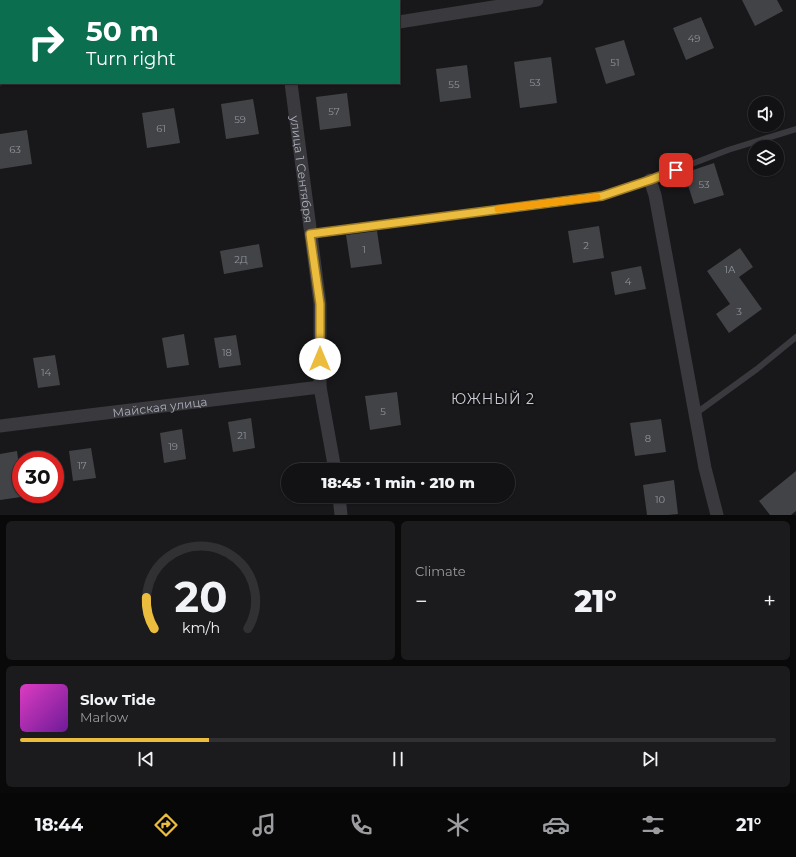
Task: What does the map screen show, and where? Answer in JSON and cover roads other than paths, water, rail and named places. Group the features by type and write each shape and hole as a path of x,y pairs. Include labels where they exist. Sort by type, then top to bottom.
{"street":[{"path":"400,22 537,0"},
{"name":"улица 1 Сентября","path":"291,84 320,304 320,387 334,463"},
{"path":"650,180 656,195 705,468 717,515"},
{"name":"Майская улица","path":"0,426 320,387"},
{"path":"340,503 341,515"}],"lane":[{"path":"310,234 602,196 650,180 728,150 796,129"},
{"path":"695,414 757,369 796,337"}],"district":[{"name":"ЮЖНЫЙ 2","path":"493,399"}]}
